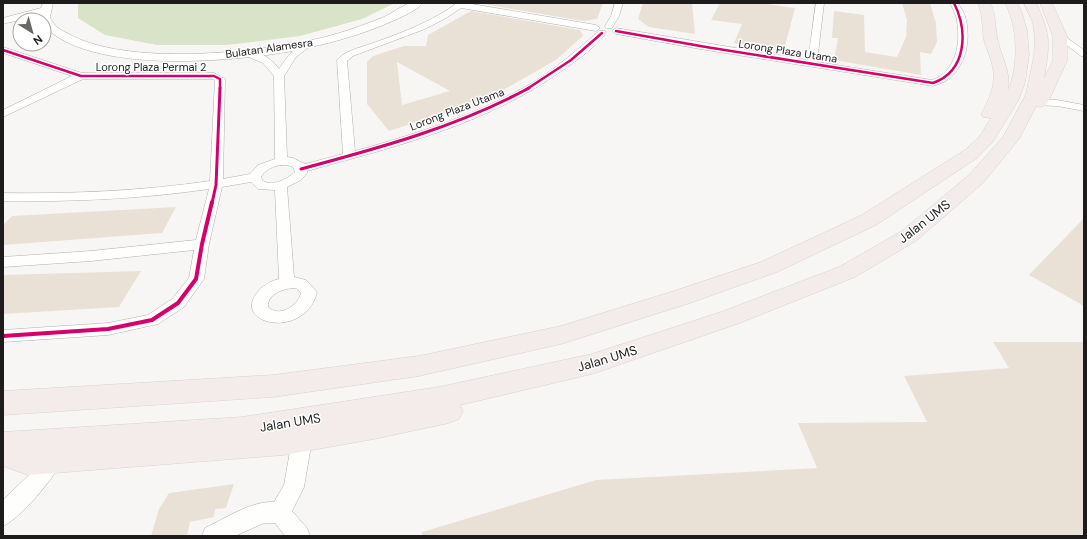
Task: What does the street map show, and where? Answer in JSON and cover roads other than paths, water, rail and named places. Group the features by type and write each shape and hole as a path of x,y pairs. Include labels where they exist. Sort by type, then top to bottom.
{"highway":[{"path":"971,154 975,138 994,105 1000,86 1002,73 991,41 989,21 984,3"},
{"path":"3,403 273,386 420,366 561,335 682,297 770,267 869,220 971,154 986,139 996,126 1018,83 1022,55 1021,30 1015,10 1011,3"},
{"name":"Jalan UMS","path":"3,445 242,429 439,398 592,364 729,318 847,272 909,236 976,179 1010,139 1037,98 1042,56 1042,39 1039,23 1030,3"},
{"path":"1037,98 1060,61 1060,36 1046,3"},
{"path":"3,451 17,458 28,461 302,440 374,427 496,400 561,371"}],"street":[{"name":"Bulatan Alamesra","path":"52,30 73,43 118,54 178,58 248,54 308,44 347,34 380,22 407,10 418,3"},
{"name":"Lorong Plaza Utama","path":"301,169 422,134 473,115 518,94 556,73 586,50 606,30 615,16 619,3"},
{"path":"812,63 820,3"},
{"name":"Lorong Plaza Utama","path":"606,30 933,83 940,81 954,69 962,51 962,22 954,3"},
{"path":"349,156 342,60 352,54 433,21 461,4 606,30"},
{"path":"5,28 46,6"},
{"path":"1060,36 1084,54"},
{"path":"279,76 293,55 308,44"},
{"name":"Lorong Plaza Permai 2","path":"3,50 81,76 214,76 220,79 216,185"},
{"path":"248,54 258,56 265,60 274,68 279,76 281,161"},
{"path":"3,114 81,76"},
{"path":"1037,98 1084,108"},
{"path":"3,196 91,196 154,192 216,185 255,177 260,169 266,165 281,161 295,163 301,169 301,173 294,180 281,186 273,187 260,184 256,181 255,177"},
{"path":"3,336 108,329 152,320 178,303 196,279 202,244 216,185"},
{"path":"281,186 287,283"},
{"path":"3,262 91,256 202,244"},
{"path":"280,513 294,487 302,440"},
{"path":"3,515 35,483 53,459"},
{"path":"214,536 240,522 264,512 280,513 299,536"}]}
